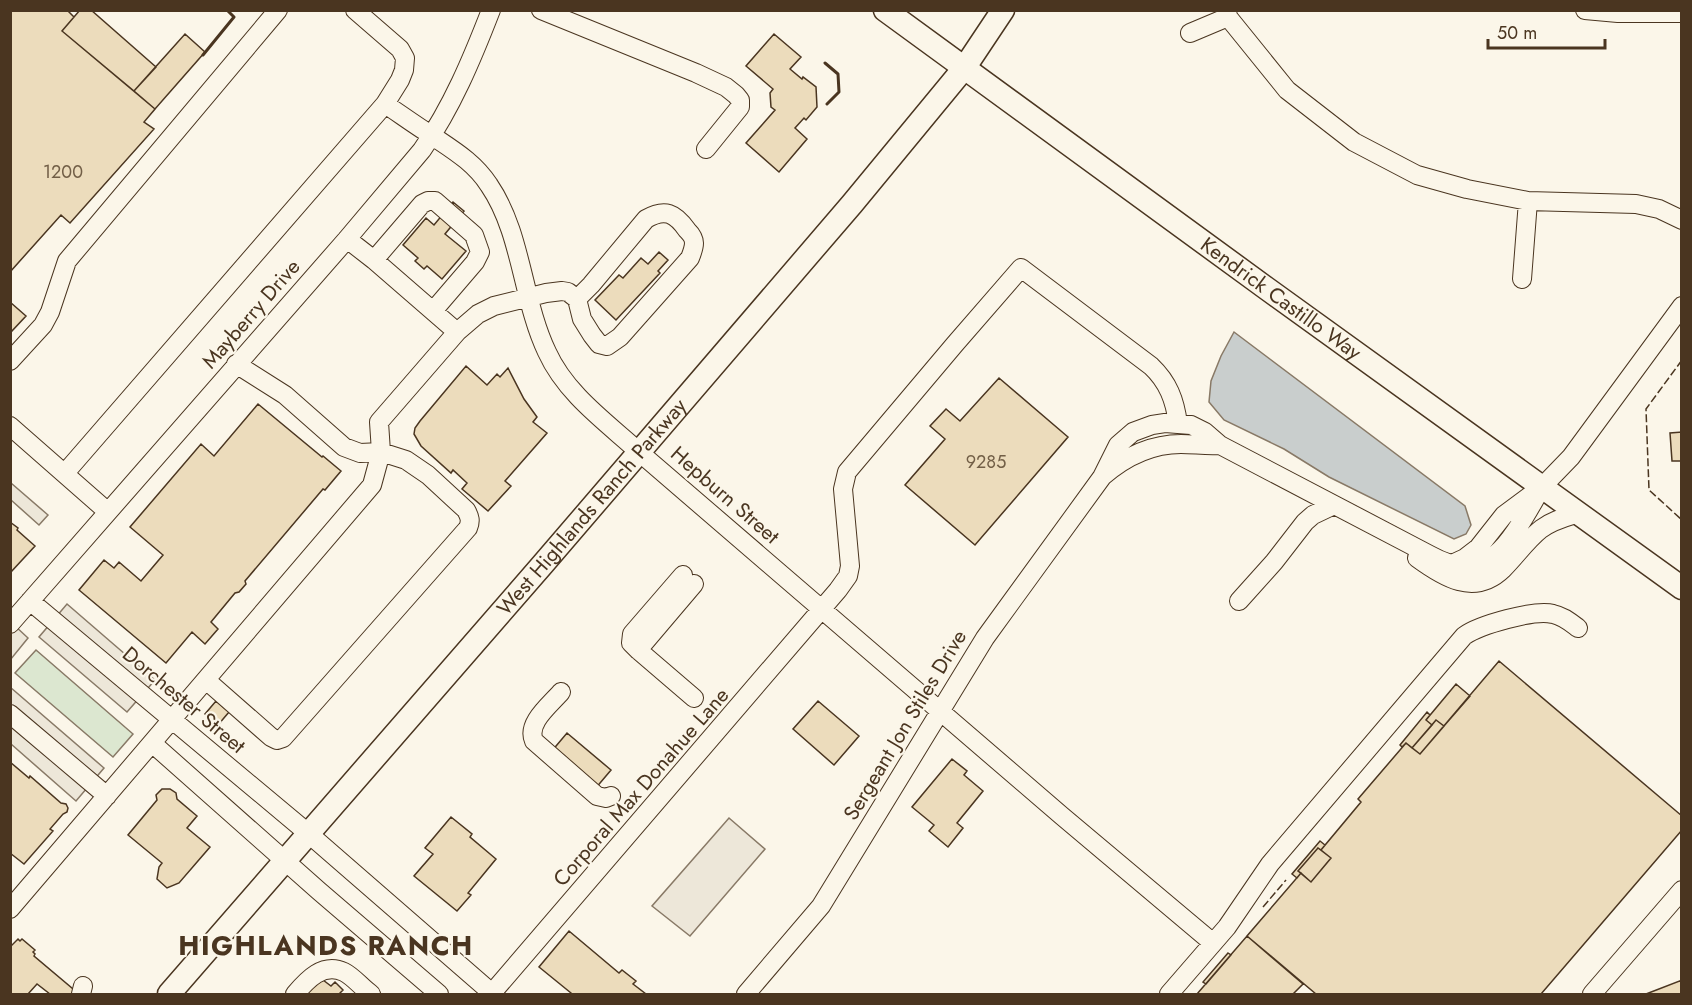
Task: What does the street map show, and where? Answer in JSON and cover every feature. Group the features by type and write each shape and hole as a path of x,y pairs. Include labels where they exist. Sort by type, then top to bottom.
{"main road":[{"name":"Kendrick Castillo Way","path":"885,10 1681,588"},
{"name":"West Highlands Ranch Parkway","path":"169,994 859,195 965,67 1003,10"}],"street":[{"path":"10,361 43,325 50,312 67,261 278,10"},
{"path":"65,473 385,104 400,80 405,58 400,49 355,10"},
{"name":"Mayberry Drive","path":"10,624 416,159 432,136 462,81 491,10"},
{"path":"541,10 696,73 726,87 736,95 740,100 740,107 706,148"},
{"path":"1585,10 1618,13 1682,13"},
{"path":"1191,33 1227,14 1287,90 1354,142 1417,175 1467,189 1528,201 1636,204 1659,208 1682,220"},
{"name":"Hepburn Street","path":"385,104 460,154 474,166 496,196 508,224 543,345 560,376 585,404 1213,944"},
{"path":"374,260 422,204 435,201 474,235 480,252 475,262 433,311"},
{"path":"1522,279 1528,201"},
{"path":"13,902 107,796 372,484 381,452 380,422 469,321 485,310 500,304 546,293 568,292 577,299 582,320 592,335 599,344 607,346 612,344 690,258 694,246 693,237 673,214 663,212 654,214 646,219 577,299"},
{"path":"347,239 458,332"},
{"name":"Corporal Max Donahue Lane","path":"492,994 844,583 850,570 843,489 847,472 1022,268 1156,370 1172,395 1178,424"},
{"name":"Sergeant Jon Stiles Drive","path":"746,994 820,906 990,630 1102,477 1113,453 1124,438 1152,425 1191,425 1220,446 1435,558 1452,564 1476,565 1493,556 1517,529 1542,487 1571,457 1682,306"},
{"path":"206,680 271,737 277,740 283,738 471,522 466,510 428,474 406,460 381,452 360,453 344,447 285,395 236,364"},
{"path":"10,426 108,512"},
{"name":"Sergeant Jon Stiles Drive","path":"1102,477 1123,461 1155,448 1179,444 1220,446"},
{"path":"1239,601 1309,519 1334,505"},
{"name":"Sergeant Jon Stiles Drive","path":"1374,526 1443,576 1460,582 1478,582 1501,571 1530,538 1551,523 1579,513"},
{"path":"688,580 632,634 631,643 694,698"},
{"name":"Dorchester Street","path":"30,601 309,834 492,994"},
{"path":"1168,994 1213,944 1241,908 1270,864 1464,636 1483,626 1540,612 1555,614 1578,628"},
{"path":"561,692 535,723 531,736 597,796 602,798 611,796"},
{"path":"10,714 107,796"},
{"path":"152,743 439,994"},
{"path":"1592,994 1680,895"},
{"path":"295,994 313,975 335,969 345,973 370,994"}],"green space":[{"path":"36,650 133,734 113,757 15,673"}],"shaded area":[{"path":"1234,332 1465,506 1471,525 1466,534 1454,539 1329,477 1284,449 1224,420 1209,402 1211,381"},
{"path":"11,483 48,515 39,525 11,500"},
{"path":"67,604 155,680 127,712 39,637"},
{"path":"14,625 28,638 11,659 11,629"},
{"path":"10,687 104,768 76,801 11,744"},
{"path":"729,818 765,849 690,936 652,906"}],"building":[{"path":"10,10 67,10 74,17 62,31 155,109 144,122 154,129 70,223 61,215 10,272"},
{"path":"80,10 91,10 156,67 134,91 62,31"},
{"path":"185,34 205,52 155,109 134,91"},
{"path":"774,34 801,57 790,69 816,87 817,107 806,120 804,118 795,128 807,139 779,172 746,143 775,110 771,107 770,93 773,89 746,66"},
{"path":"453,202 464,211 445,234 466,251 442,279 427,266 424,269 415,261 418,258 403,245 426,218 434,225"},
{"path":"659,252 668,260 658,271 660,273 616,320 595,300 619,275 623,278 641,258 648,264"},
{"path":"10,302 26,316 10,333"},
{"path":"466,366 487,385 497,374 500,377 508,368 524,399 537,417 533,422 547,433 505,481 511,486 488,511 462,489 467,483 453,470 451,473 421,446 414,434 420,421"},
{"path":"999,378 1068,437 975,545 905,485 945,439 930,426 946,409 960,421"},
{"path":"258,404 341,471 325,490 323,489 245,581 246,584 235,593 211,622 218,629 205,644 192,632 166,663 79,590 104,560 114,568 119,562 141,581 163,555 130,527 201,444 214,456"},
{"path":"1682,432 1682,461 1672,461 1670,433"},
{"path":"10,522 35,546 10,573"},
{"path":"1499,661 1682,816 1682,830 1541,994 1316,994 1247,936 1301,873 1311,882 1331,858 1321,850 1361,802 1358,799 1406,743 1420,754"},
{"path":"1456,684 1470,696 1444,726 1436,720 1432,725 1426,720"},
{"path":"216,701 229,712 218,725 205,714"},
{"path":"818,701 859,736 834,765 793,729"},
{"path":"1427,712 1430,715 1426,720 1432,725 1412,748 1406,743 1402,747 1400,745"},
{"path":"1436,720 1444,726 1420,754 1412,748"},
{"path":"567,733 611,770 595,789 551,752"},
{"path":"952,759 967,771 964,775 983,791 957,823 963,828 948,847 929,831 934,825 912,807"},
{"path":"10,762 61,803 66,804 68,808 67,812 50,829 53,831 24,864 10,853"},
{"path":"162,789 170,789 176,793 177,799 197,816 187,828 210,847 179,883 167,888 157,879 162,863 128,835 157,800 156,795"},
{"path":"451,817 472,834 470,837 496,859 468,893 471,895 457,911 414,876 433,854 425,848"},
{"path":"1320,841 1325,845 1321,850 1318,848 1298,871 1301,873 1297,878 1292,874"},
{"path":"1318,848 1331,858 1311,882 1298,871"},
{"path":"569,931 619,973 622,970 636,981 633,984 646,994 570,994 539,967"},
{"path":"1247,936 1303,984 1293,994 1197,994"},
{"path":"18,939 20,941 22,939 35,950 34,956 79,994 50,994 37,984 28,994 10,994 10,947"},
{"path":"1228,953 1231,955 1206,984 1203,982"},
{"path":"323,980 331,986 335,982 343,990 339,994 300,994"},
{"path":"1682,980 1682,994 1646,994"}],"fence":[{"path":"1682,360 1646,409 1649,490 1682,520"},
{"path":"1263,907 1286,880"}],"wall":[{"path":"203,55 234,17 227,10"},
{"path":"825,63 838,74 839,92 827,104"}],"district":[{"name":"HIGHLANDS RANCH","path":"326,946"}]}
